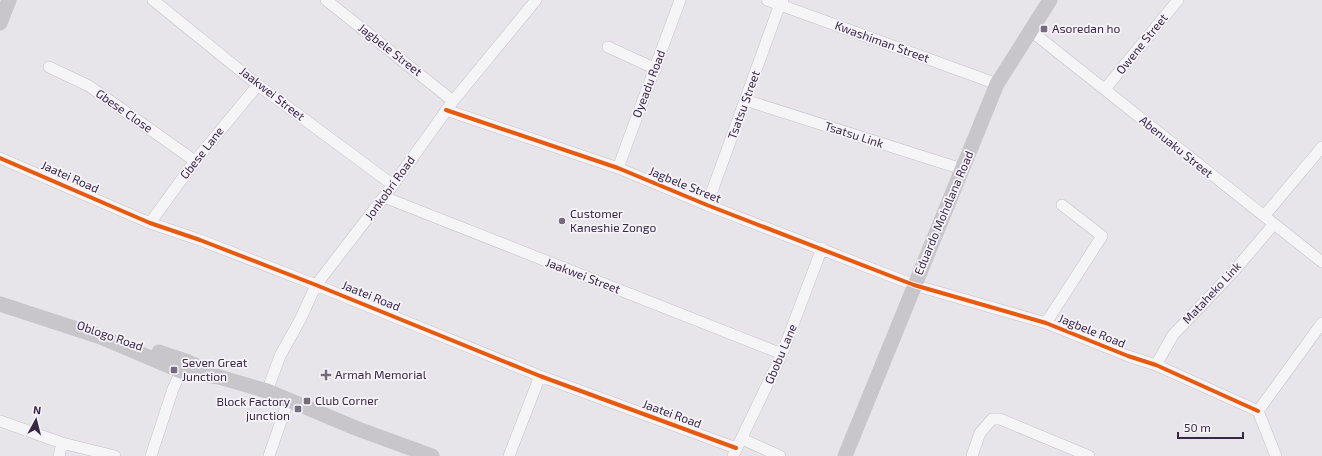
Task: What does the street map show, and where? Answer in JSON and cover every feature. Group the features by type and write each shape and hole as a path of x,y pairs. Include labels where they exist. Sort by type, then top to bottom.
{"main road":[{"path":"0,23 9,0"},
{"name":"Eduardo Mohdlana Road","path":"845,456 997,84 1050,0"},
{"name":"Oblogo Road","path":"0,297 142,348 184,366"},
{"name":"Oblogo Road","path":"0,304 184,366 267,391 288,401 432,456"}],"street":[{"name":"Jaakwei Street","path":"153,0 258,85 393,185"},
{"name":"Jagbele Street","path":"326,0 449,105 618,168 707,205 822,248 914,285"},
{"name":"Oyeadu Road","path":"618,168 641,104 656,69 680,0"},
{"name":"Kwashiman Street","path":"767,0 781,2 997,84"},
{"name":"Owene Street","path":"1105,89 1178,0"},
{"name":"Jonkobri Road","path":"267,391 280,356 300,320 316,285 393,185 449,105 532,1"},
{"name":"Tsatsu Street","path":"707,205 781,2"},
{"name":"Abenuaku Street","path":"1031,31 1105,89 1182,153 1265,215 1273,225 1322,262"},
{"path":"608,47 656,69"},
{"name":"Gbese Close","path":"49,67 89,86 194,161"},
{"name":"Gbese Lane","path":"150,223 194,161 258,85"},
{"name":"Tsatsu Link","path":"746,100 962,169"},
{"path":"1265,215 1322,147"},
{"name":"Jaatei Road","path":"0,158 150,223 316,285 540,376 737,448 780,456"},
{"name":"Jaakwei Street","path":"384,197 782,354"},
{"path":"1046,323 1102,236 1062,205"},
{"name":"Mataheko Link","path":"1156,365 1173,335 1234,271 1273,225"},
{"name":"Gbobu Lane","path":"737,448 782,354 822,248"},
{"name":"Jagbele Road","path":"914,285 1046,323 1128,356 1156,365 1258,411"},
{"path":"1276,456 1258,411 1322,323"},
{"path":"150,456 168,402 184,366"},
{"path":"509,456 540,376"},
{"path":"269,456 288,401"},
{"path":"972,456 980,433 992,419 1000,419 1088,456"},
{"path":"0,421 62,443 115,456"},
{"path":"59,456 62,443"}],"cycle path":[{"path":"446,110 618,168 707,205 914,285 1046,323 1128,356 1156,365 1258,411"},
{"path":"0,158 150,223 200,240 316,285 540,376 736,448"}],"place":[{"name":"Asoredan ho","path":"1044,29"},
{"name":"Customer Kaneshie Zongo","path":"562,221"},
{"name":"Seven Great Junction","path":"174,370"},
{"name":"Armah Memorial","path":"326,375"},
{"name":"Club Corner","path":"307,401"},
{"name":"Block Factory junction","path":"298,409"}]}
